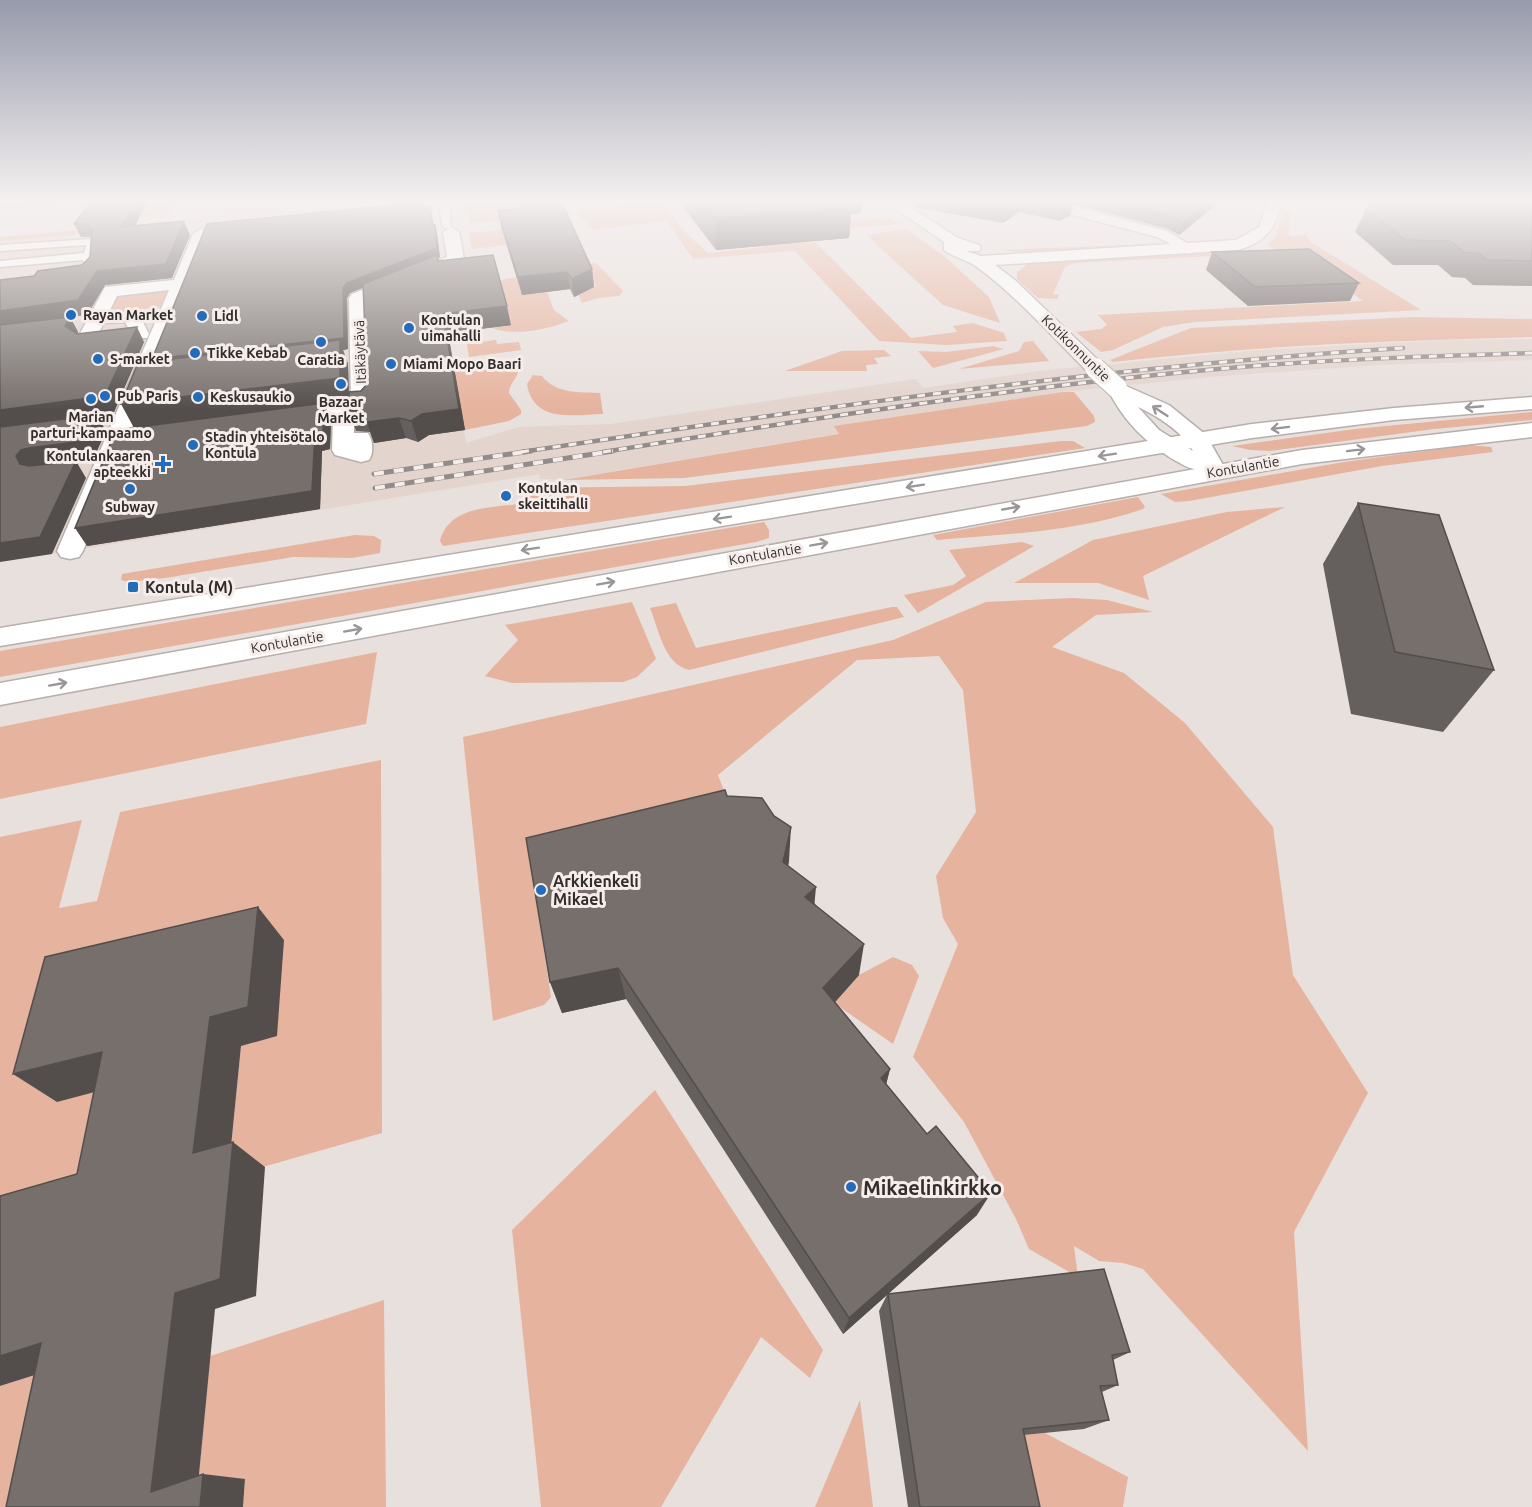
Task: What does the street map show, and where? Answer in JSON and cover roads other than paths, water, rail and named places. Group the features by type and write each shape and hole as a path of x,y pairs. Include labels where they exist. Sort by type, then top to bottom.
{"street":[{"path":"71,534 95,467 121,429 186,269"},
{"name":"Itäkäytävä","path":"362,405 360,344 363,321 358,298 430,269"},
{"name":"Kotikonnuntie","path":"990,269 1010,285 1117,388 1161,410 1198,440 1215,472"},
{"path":"160,332 85,341 108,291 180,284"},
{"path":"71,325 171,305"},
{"path":"119,315 132,316 140,334"},
{"path":"141,380 163,377"},
{"name":"Kotikonnuntie","path":"1117,388 1130,414 1165,446 1215,472"},
{"name":"Kontulantie","path":"0,637 1198,440 1328,421 1532,403"},
{"path":"265,420 344,410 343,450 362,455 360,438"},
{"name":"Kontulantie","path":"0,694 1313,455 1532,430"}],"lane":[{"path":"73,278 90,269"}],"railway":[{"path":"521,452 851,405 1071,378 1292,356 1403,348"},
{"path":"603,452 921,404 1161,374 1314,362 1532,353"},
{"path":"374,474 531,451"},
{"path":"375,488 613,451"}],"place":[{"name":"Rayan Market","path":"71,315"},
{"name":"Lidl","path":"202,316"},
{"name":"Kontulan uimahalli","path":"409,328"},
{"name":"Caratia","path":"321,342"},
{"name":"Tikke Kebab","path":"195,353"},
{"name":"S-market","path":"98,359"},
{"name":"Miami Mopo Baari","path":"391,364"},
{"name":"Bazaar Market","path":"341,384"},
{"name":"Pub Paris","path":"105,396"},
{"name":"Keskusaukio","path":"198,397"},
{"name":"Marian parturi-kampaamo","path":"91,399"},
{"name":"Stadin yhteisötalo Kontula","path":"193,445"},
{"name":"Kontulankaaren apteekki","path":"163,464"},
{"name":"Subway","path":"130,489"},
{"name":"Kontulan skeittihalli","path":"506,496"},
{"name":"Kontula (M)","path":"133,587"},
{"name":"Arkkienkeli Mikael","path":"541,890"},
{"name":"Mikaelinkirkko","path":"851,1187"}]}
